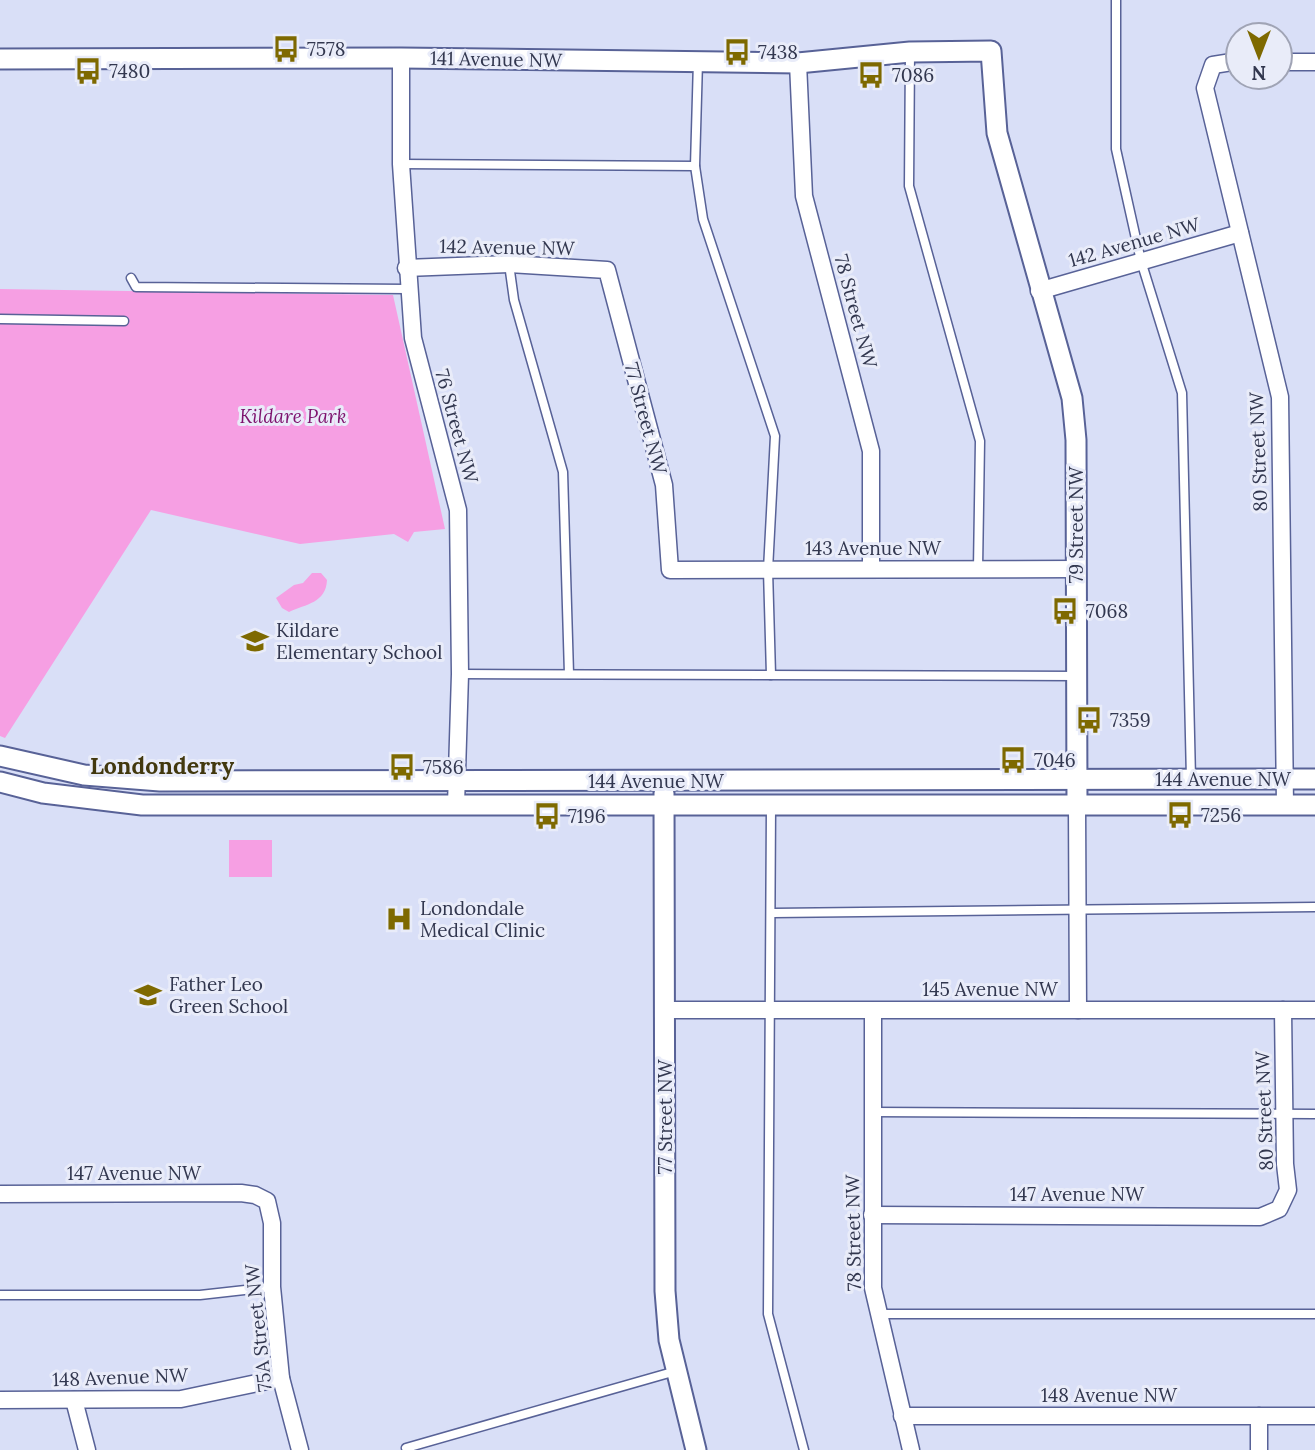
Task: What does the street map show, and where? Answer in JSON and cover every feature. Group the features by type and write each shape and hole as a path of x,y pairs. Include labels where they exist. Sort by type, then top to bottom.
{"street":[{"name":"141 Avenue NW","path":"0,59 401,58 798,64 910,52 991,51"},
{"name":"79 Street NW","path":"991,51 997,133 1072,398 1076,440 1078,1010"},
{"name":"76 Street NW","path":"401,58 401,164 412,338 458,510 460,674 456,805"},
{"path":"1294,62 1315,62"},
{"name":"80 Street NW","path":"1224,63 1213,65 1205,88 1280,397 1285,805"},
{"name":"78 Street NW","path":"798,64 804,196 871,451 871,569"},
{"name":"142 Avenue NW","path":"1040,290 1240,233"},
{"name":"142 Avenue NW","path":"406,268 509,264 607,270"},
{"name":"77 Street NW","path":"607,270 664,485 670,570"},
{"name":"143 Avenue NW","path":"670,570 1076,569"},
{"name":"144 Avenue NW","path":"0,757 84,775 160,781 1315,779"},
{"name":"77 Street NW","path":"664,781 665,1291 668,1340 696,1450"},
{"name":"144 Avenue NW","path":"0,782 54,795 142,805 1315,805"},
{"name":"145 Avenue NW","path":"664,1010 1315,1010"},
{"name":"80 Street NW","path":"1279,1209 1288,1191 1283,1010"},
{"name":"78 Street NW","path":"873,1011 873,1288 911,1450"},
{"name":"147 Avenue NW","path":"0,1194 241,1193 255,1195 267,1201"},
{"name":"75A Street NW","path":"267,1201 272,1223 272,1287 281,1378 300,1450"},
{"name":"147 Avenue NW","path":"872,1214 1260,1217 1279,1209"},
{"name":"148 Avenue NW","path":"0,1400 181,1399 281,1378"},
{"path":"74,1400 87,1450"},
{"name":"148 Avenue NW","path":"902,1416 1315,1416"},
{"path":"1259,1416 1259,1450"}],"lane":[{"path":"1116,0 1116,149 1141,261 1182,393 1191,780"},
{"path":"910,52 909,186 980,441 978,569"},
{"path":"698,61 695,166 704,219 775,436 768,570 771,675"},
{"path":"401,164 695,166"},
{"path":"509,264 514,300 563,472 569,674"},
{"path":"131,278 136,287 408,289"},
{"path":"0,319 124,321"},
{"path":"460,674 1077,676"},
{"path":"771,806 773,913 768,1314 804,1450"},
{"path":"773,913 1315,907"},
{"path":"872,1112 1315,1114"},
{"path":"0,1295 200,1295 272,1287"},
{"path":"878,1314 1315,1314"},
{"path":"407,1450 676,1371"}],"green space":[{"name":"Kildare Park","path":"0,289 393,295 445,529 414,532 408,542 394,534 300,544 151,510 5,738 0,736"},
{"path":"312,573 321,573 327,580 323,594 314,602 289,612 282,608 276,598 294,585 303,583"},
{"path":"229,840 272,840 272,877 229,877"}],"place":[{"name":"7578","path":"286,49"},
{"name":"7438","path":"737,52"},
{"name":"7480","path":"88,71"},
{"name":"7086","path":"871,75"},
{"name":"7068","path":"1065,611"},
{"name":"Kildare Elementary School","path":"255,641"},
{"name":"7359","path":"1089,720"},
{"name":"7046","path":"1013,760"},
{"name":"7586","path":"402,767"},
{"name":"7256","path":"1180,815"},
{"name":"7196","path":"547,816"},
{"name":"Londondale Medical Clinic","path":"399,919"},
{"name":"Father Leo Green School","path":"148,995"}],"district":[{"name":"Londonderry","path":"162,766"}]}
